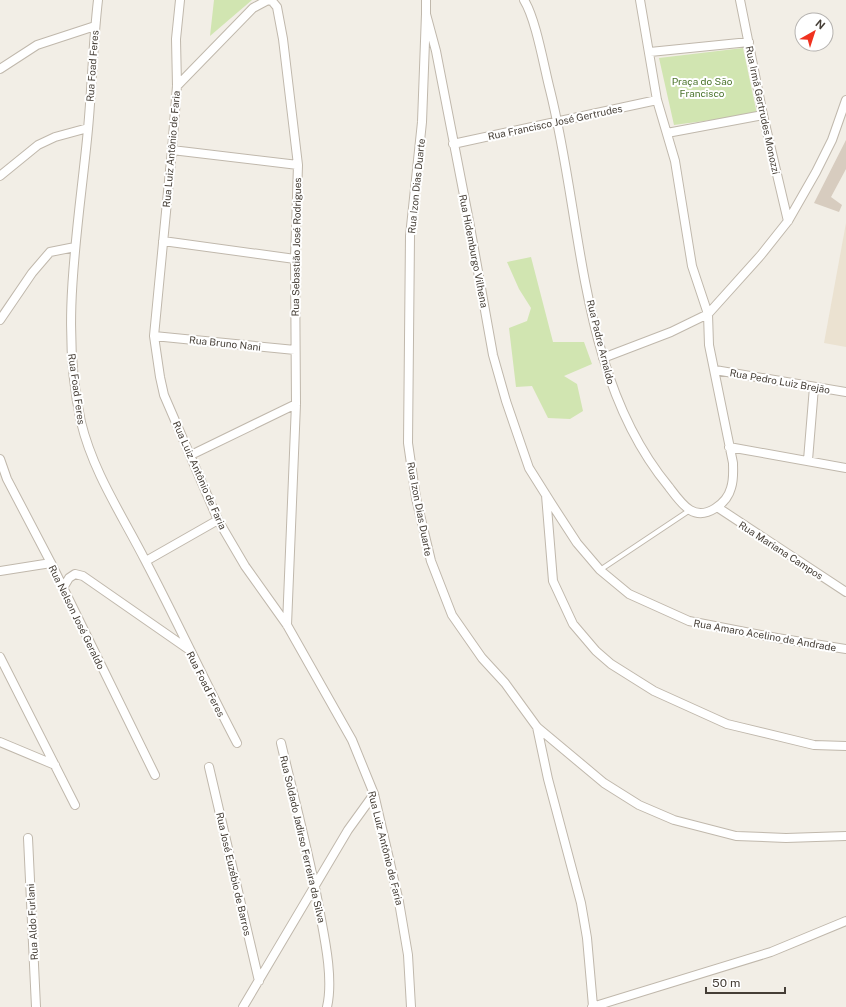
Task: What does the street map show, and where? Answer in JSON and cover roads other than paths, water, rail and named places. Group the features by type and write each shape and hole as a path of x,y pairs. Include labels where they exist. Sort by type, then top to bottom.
{"street":[{"name":"Rua Foad Feres","path":"98,0 88,128 75,247 70,326 74,378 81,422 103,482 146,561 189,650 237,743"},
{"name":"Rua Luiz Antônio de Faria","path":"180,0 176,39 177,86 154,336 164,395 218,520 245,566 287,625 352,740 374,794 400,902 408,955 411,1007"},
{"name":"Rua Hidemburgo Vilhena","path":"426,0 426,14 436,51 493,355 506,402 529,468 546,495"},
{"name":"Rua Padre Arnaldo","path":"524,0 536,36 558,122 592,314 610,382 627,424 660,476 690,510"},
{"path":"640,0 657,100 675,161 692,266 708,314 709,345 715,370 734,476 729,494 717,507 709,512 700,513 690,510"},
{"name":"Rua Irmã Gertrudes Monozzi","path":"740,0 763,115 788,221"},
{"name":"Rua Sebastião José Rodrigues","path":"177,86 252,8 260,3 272,1 277,7 283,39 298,166 295,259 296,404 287,625"},
{"name":"Rua Izon Dias Duarte","path":"426,14 422,122 410,236 408,443 416,498 431,562 452,615 482,658 505,683 537,727 604,783 639,805 674,820 736,836 786,838 846,836"},
{"path":"0,69 37,45 95,26"},
{"path":"650,52 749,42"},
{"name":"Rua Francisco José Gertrudes","path":"453,144 657,100"},
{"path":"603,358 671,332 708,314 761,255 788,221 829,147 846,100"},
{"path":"667,133 763,115"},
{"path":"0,176 38,145 55,137 88,128"},
{"path":"172,150 298,166"},
{"path":"162,241 295,259"},
{"path":"0,320 32,273 50,252 75,247"},
{"name":"Rua Bruno Nani","path":"154,336 295,350"},
{"name":"Rua Pedro Luiz Brejão","path":"715,370 846,392"},
{"path":"808,460 814,387"},
{"path":"191,455 296,404"},
{"path":"729,447 846,468"},
{"name":"Rua Nelson José Geraldo","path":"0,459 7,479 51,563 155,775"},
{"path":"546,495 553,581 573,624 596,651 611,664 654,691 727,724 814,745 846,746"},
{"name":"Rua Amaro Acelino de Andrade","path":"546,495 577,542 600,570 629,594 689,621 777,638 846,649"},
{"name":"Rua Mariana Campos","path":"717,507 846,592"},
{"path":"146,561 218,520"},
{"path":"0,571 51,563"},
{"path":"63,588 69,578 75,574 83,576 189,650"},
{"path":"0,657 75,805"},
{"path":"537,727 548,779 581,903 587,938 592,1007 771,952 846,921"},
{"path":"0,742 55,766"},
{"name":"Rua Soldado Jadirso Ferreira da Silva","path":"281,743 315,885 327,956 327,1007"},
{"name":"Rua José Euzébio de Barros","path":"209,767 259,981"},
{"path":"242,1007 259,981 348,830 374,794"},
{"name":"Rua Aldo Furlani","path":"28,838 36,1007"}],"lane":[{"path":"600,570 690,510"}],"park label":[{"name":"Praça do São Francisco","path":"702,86"}]}
